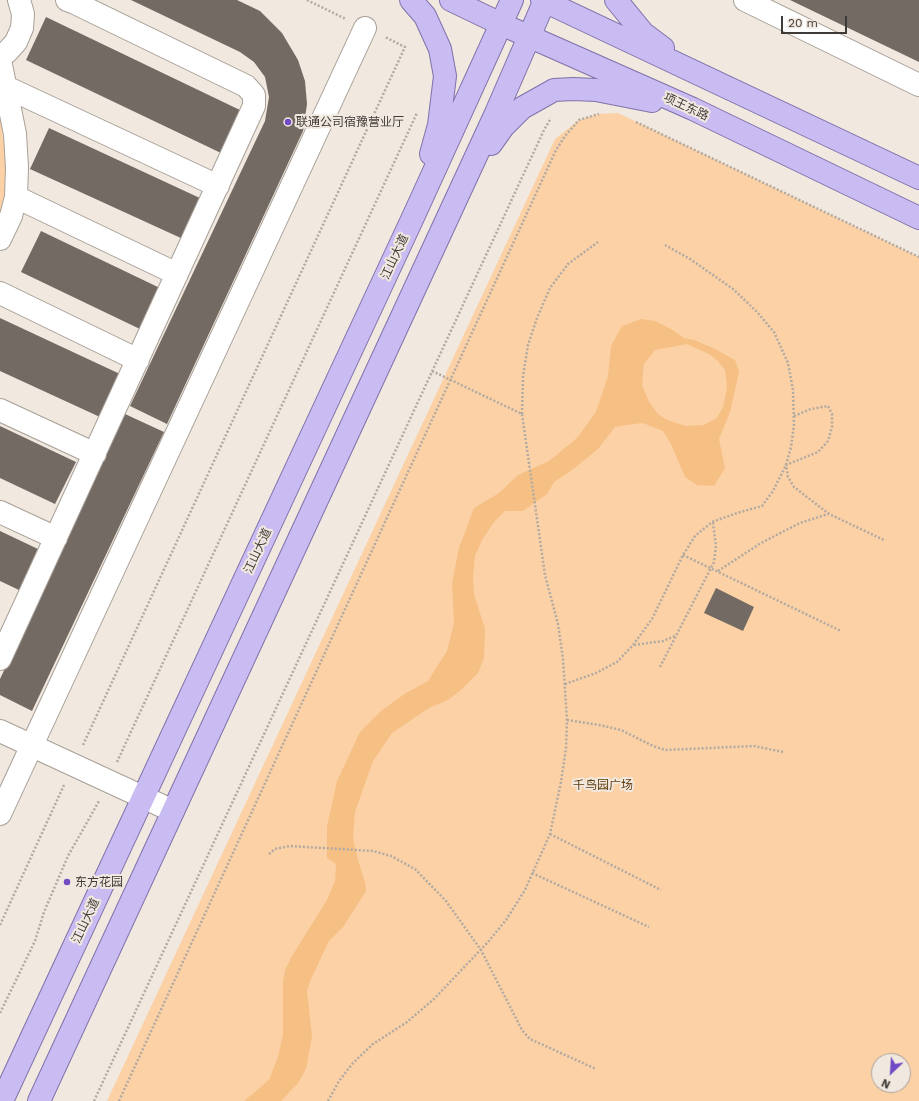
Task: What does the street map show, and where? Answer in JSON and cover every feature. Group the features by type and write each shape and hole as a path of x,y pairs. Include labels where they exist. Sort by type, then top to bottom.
{"main road":[{"path":"411,0 425,16 440,50 445,76 439,125 415,213"},
{"name":"项王东路","path":"451,0 529,37 693,109 919,218"},
{"name":"江山大道","path":"2,1101 415,213 512,0"},
{"path":"39,1101 444,224 529,37 544,0 708,80 919,178"},
{"path":"616,0 643,33 708,80"},
{"path":"444,224 487,150 503,127 522,108 554,90 596,90 693,109"}],"lane":[{"path":"0,56 7,52 16,42 22,28 23,14 19,0"},
{"path":"0,659 7,625 56,538 254,106 254,94 246,86 67,0"},
{"path":"745,0 919,85"},
{"path":"0,814 365,28"},
{"path":"0,60 15,134 16,197 11,216 0,239"},
{"path":"6,87 218,186"},
{"path":"16,197 177,274"},
{"path":"0,293 138,360"},
{"path":"0,410 95,454"},
{"path":"0,512 56,538"},
{"path":"0,731 173,812"}],"path":[{"path":"0,925 405,47 307,0"},
{"path":"0,1014 35,941 44,912 68,856 97,805 419,109"},
{"path":"119,1101 556,150 565,136 579,120 598,114 605,114"},
{"path":"94,1101 544,130 552,116"},
{"path":"630,119 919,257"},
{"path":"328,1101 353,1063 373,1044 407,1022 434,999 506,920 525,890 550,834 561,782 566,748 567,720 565,684 558,624 545,575 522,414 523,376 528,344 550,288 568,264 598,242"},
{"path":"565,684 596,673 617,662 633,645 652,619 683,555 696,536 712,522 762,506 773,491 786,465 792,439 794,425 793,390 788,363 774,332 757,312 733,289 690,259 665,245"},
{"path":"432,371 522,414"},
{"path":"786,465 818,452 828,441 832,427 832,414 828,406 811,409 794,416"},
{"path":"786,465 788,477 794,487 829,514 884,540"},
{"path":"717,571 761,543 800,523 829,514"},
{"path":"660,667 714,562 716,546 712,522"},
{"path":"683,555 841,630"},
{"path":"633,645 664,641 676,635"},
{"path":"567,720 621,730 653,746 665,750 754,746 784,752"},
{"path":"550,834 661,890"},
{"path":"269,854 275,849 290,846 373,851 391,856 415,868 446,901 480,950 522,1030 530,1039 596,1070"},
{"path":"532,873 649,927"}],"green space":[{"path":"0,110 3,139 11,165 8,198 0,213"},
{"name":"千鸟园广场","path":"618,113 919,257 919,1101 107,1101 555,139 579,120 598,114"}],"shaded area":[{"path":"641,319 655,321 684,338 694,340 711,347 735,360 739,372 730,412 719,439 725,468 714,486 697,485 685,477 671,444 663,431 643,423 615,427 598,449 572,470 554,482 547,494 523,511 505,511 494,522 482,540 475,556 473,578 474,594 485,629 484,658 478,673 461,690 448,700 429,708 392,733 373,761 355,812 353,838 366,891 343,927 329,941 310,981 307,991 312,1036 306,1069 298,1083 281,1101 244,1101 269,1080 278,1057 283,1034 283,982 285,970 292,956 327,900 335,881 336,864 327,858 327,826 337,781 360,732 381,711 406,693 428,681 447,651 454,623 452,583 459,548 474,508 499,493 518,475 549,461 577,438 596,412 608,376 611,346 622,326","holes":["687,344 709,354 717,360 725,370 727,388 723,407 717,418 704,425 686,426 667,420 658,414 649,402 642,385 644,364 655,350"]}],"building":[{"path":"131,0 237,0 260,11 282,33 298,60 305,81 307,104 303,131 167,424 130,406 265,121 269,97 265,77 254,62 240,52"},
{"path":"790,0 919,0 919,62"},
{"path":"46,17 242,111 221,153 26,60"},
{"path":"49,128 202,199 183,239 30,169"},
{"path":"41,231 162,289 142,330 21,272"},
{"path":"0,318 120,374 100,417 0,371"},
{"path":"125,414 164,432 32,711 0,695 0,679"},
{"path":"0,426 76,462 55,504 0,478"},
{"path":"0,531 38,549 19,590 0,581"},
{"path":"716,588 754,607 743,631 704,613"}],"place":[{"name":"联通公司宿豫营业厅","path":"288,122"},
{"name":"东方花园","path":"67,882"}]}
